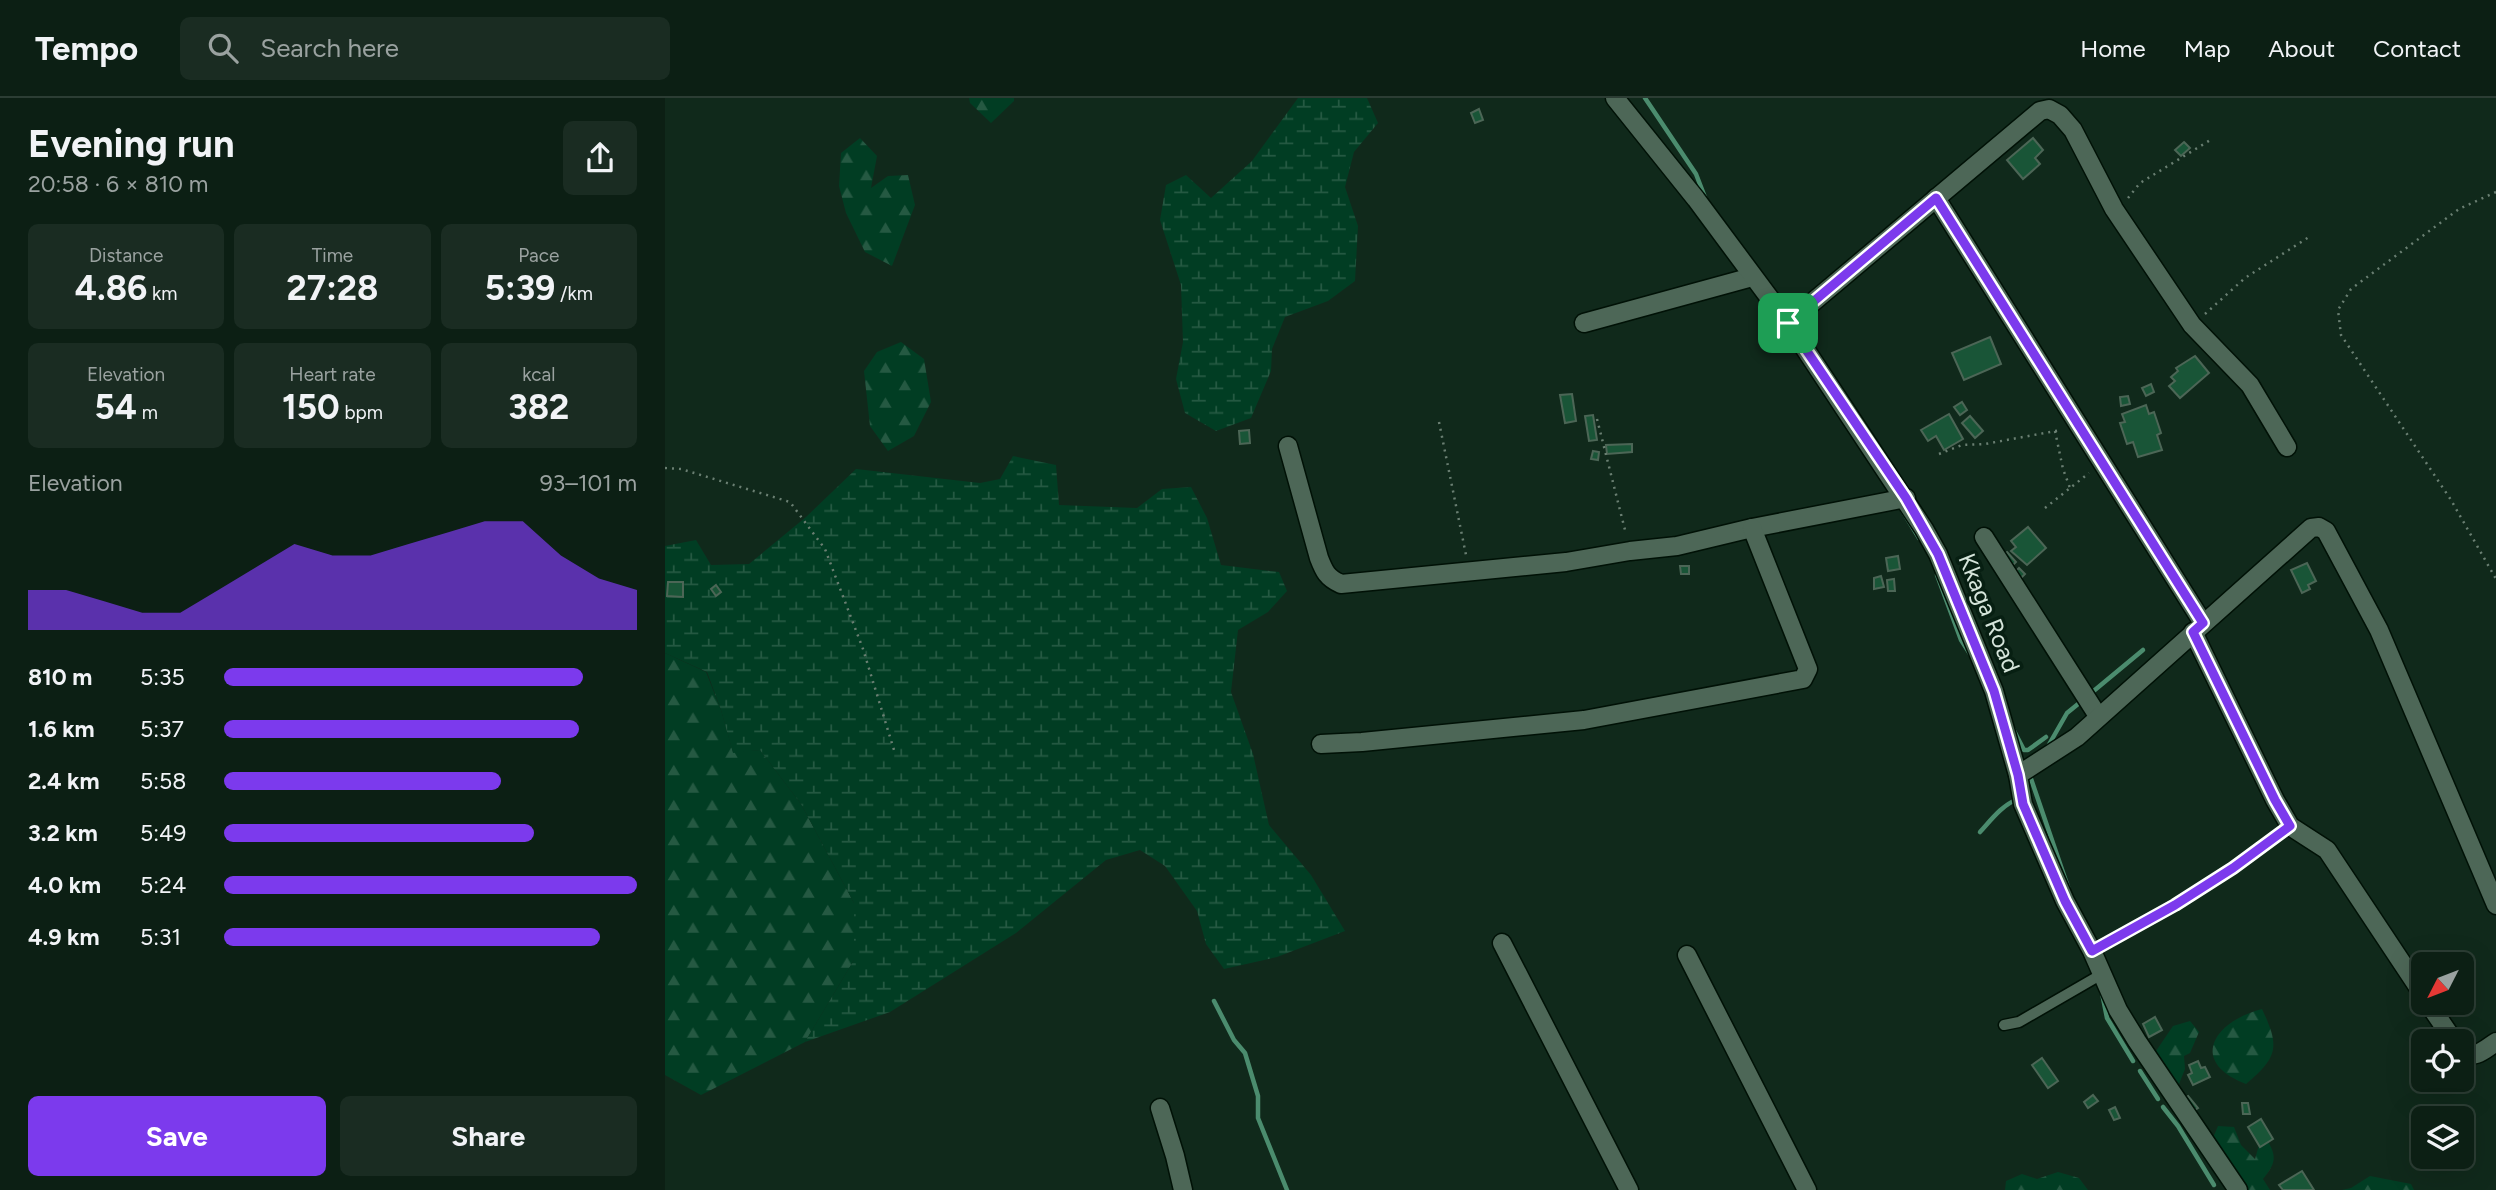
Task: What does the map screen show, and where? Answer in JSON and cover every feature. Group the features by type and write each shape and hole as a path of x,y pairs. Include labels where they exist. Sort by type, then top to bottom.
{"street":[{"name":"Kkaga Road","path":"1615,98 1696,199 1788,323 1906,498 1938,554 1994,691 2018,775 2023,804 2065,901 2137,1041 2238,1190"},
{"path":"1788,323 2040,111 2049,109 2060,115 2073,130 2114,209 2192,325 2250,385 2287,447"},
{"path":"1936,198 2102,462 2198,627 2275,800 2290,826 2327,850 2411,976"},
{"path":"1584,323 1752,277"},
{"path":"1288,446 1324,572 1331,580 1341,584 1566,562 1677,546 1752,528 1906,498"},
{"path":"2018,775 2077,737 2311,528 2319,527 2326,531 2379,630 2496,905"},
{"path":"1321,744 1584,720 1803,679 1807,676 1808,669 1752,528"},
{"path":"1984,537 2098,716"},
{"path":"1502,943 1629,1190"},
{"path":"1686,955 1807,1190"},
{"path":"2474,1055 2496,1042"},
{"path":"1160,1108 1182,1190"}],"lane":[{"path":"2004,1025 2019,1022 2102,974"}],"path":[{"path":"2114,209 2131,196 2140,183 2212,139"},
{"path":"2496,192 2459,209 2351,289 2338,310 2341,335 2451,500 2496,579"},
{"path":"2192,325 2245,278 2309,237"},
{"path":"1598,419 1630,551"},
{"path":"1439,422 1470,572"},
{"path":"1939,454 1962,445 1985,444 2078,426"},
{"path":"2055,431 2070,488"},
{"path":"2045,508 2102,462"},
{"path":"665,468 681,470 790,502 825,549 863,649 894,750"},
{"path":"2092,951 2175,905 2233,868 2290,826"}],"green space":[{"path":"969,98 1014,98 1014,101 991,123 970,103"},
{"path":"1298,98 1367,98 1378,123 1354,152 1345,187 1358,226 1355,281 1328,301 1285,317 1272,349 1271,371 1251,418 1216,431 1185,413 1176,379 1183,342 1181,285 1160,220 1166,185 1186,175 1211,198 1252,161"},
{"path":"860,138 877,156 871,188 888,176 908,175 915,205 892,266 865,252 846,213 839,186 841,153"},
{"path":"901,342 924,359 931,402 914,436 888,451 870,426 864,371 877,352"},
{"path":"1013,456 1056,465 1059,505 1137,508 1162,489 1191,487 1207,518 1221,565 1279,572 1287,591 1268,612 1238,630 1231,692 1253,754 1269,825 1311,875 1345,931 1277,957 1224,969 1206,944 1197,911 1165,866 1140,850 1106,860 1016,933 890,1012 805,1042 854,960 854,903 801,804 760,750 733,753 707,672 665,653 665,546 696,540 711,565 749,564 806,517 856,469 980,483 1000,479"},
{"path":"665,653 706,672 733,752 760,750 801,804 854,903 854,960 805,1042 701,1095 665,1075"},
{"path":"2262,1009 2272,1033 2273,1051 2265,1066 2246,1084 2228,1075 2217,1064 2213,1053 2214,1042 2231,1023"},
{"path":"2190,1021 2199,1032 2190,1053 2184,1056 2185,1069 2179,1084 2162,1086 2153,1068 2156,1051 2173,1026"},
{"path":"2218,1126 2234,1127 2241,1145 2255,1159 2261,1138 2265,1136 2274,1158 2263,1179 2270,1190 2238,1190 2206,1154"},
{"path":"2058,1172 2079,1178 2088,1190 2005,1190 2006,1181 2022,1174 2037,1179"},
{"path":"2370,1176 2411,1184 2414,1190 2342,1190 2351,1188"}],"building":[{"path":"1479,109 1483,120 1475,123 1471,113"},
{"path":"2033,138 2043,150 2035,158 2040,164 2023,179 2007,160"},
{"path":"2184,142 2190,148 2181,156 2175,150"},
{"path":"1990,337 2001,364 1964,380 1952,353"},
{"path":"2195,356 2209,373 2180,398 2169,386 2175,381 2171,377 2178,371 2176,368"},
{"path":"2151,384 2154,392 2146,396 2142,388"},
{"path":"1572,394 1576,421 1565,423 1560,395"},
{"path":"2128,396 2130,404 2121,406 2120,397"},
{"path":"1962,402 1967,410 1960,415 1954,407"},
{"path":"2146,405 2149,414 2154,412 2161,433 2157,435 2162,450 2138,457 2133,442 2127,444 2120,423 2125,422 2122,414"},
{"path":"1949,414 1963,439 1944,450 1936,436 1928,441 1921,430"},
{"path":"1593,415 1597,440 1589,441 1585,416"},
{"path":"1970,416 1983,431 1975,438 1962,423"},
{"path":"1249,430 1250,443 1240,444 1239,431"},
{"path":"1632,444 1632,452 1607,454 1606,445"},
{"path":"1593,451 1599,452 1598,460 1591,459"},
{"path":"2028,527 2046,548 2027,565 2011,551 2016,547 2011,541"},
{"path":"2007,552 2016,562 2012,566 2003,555"},
{"path":"1898,556 1900,569 1888,571 1886,558"},
{"path":"2307,563 2316,581 2308,585 2310,589 2302,593 2291,570"},
{"path":"1680,566 1689,566 1689,574 1681,574"},
{"path":"2019,568 2025,574 2021,578 2015,572"},
{"path":"1881,576 1884,587 1874,589 1874,578"},
{"path":"1894,579 1895,591 1888,591 1887,580"},
{"path":"668,582 683,582 683,597 667,596"},
{"path":"716,585 721,592 716,596 711,589"},
{"path":"2155,1017 2162,1030 2149,1037 2143,1024"},
{"path":"2042,1058 2058,1081 2048,1088 2032,1065"},
{"path":"2198,1061 2210,1077 2193,1085 2188,1075 2192,1073 2189,1065"},
{"path":"2093,1095 2098,1101 2088,1108 2084,1102"},
{"path":"2188,1096 2198,1108 2192,1112 2182,1100"},
{"path":"2242,1103 2248,1103 2250,1114 2243,1114"},
{"path":"2115,1107 2120,1118 2114,1120 2109,1110"},
{"path":"2261,1119 2273,1139 2260,1147 2248,1127"},
{"path":"2302,1171 2314,1190 2283,1190 2279,1185"}],"waterway":[{"path":"1645,98 1696,174 1706,200"},
{"path":"1902,510 1919,538"},
{"path":"1937,575 1961,640 1972,657"},
{"path":"2090,694 2143,650"},
{"path":"2047,748 2067,713 2083,700"},
{"path":"2011,725 2024,750 2046,737"},
{"path":"2029,773 2068,887"},
{"path":"1980,832 2002,809 2018,799"},
{"path":"2102,993 2107,1018 2133,1061"},
{"path":"1214,1001 1234,1040 1245,1053 1258,1096 1258,1118 1287,1190"},
{"path":"2140,1071 2158,1099"},
{"path":"2163,1107 2178,1126 2214,1185"}],"route":[{"path":"1936,198 2203,623 2193,632 2290,826 2233,868 2175,905 2092,951 2065,901 2023,804 2018,775 1994,691 1938,554 1906,498 1788,323 1936,198"}]}
